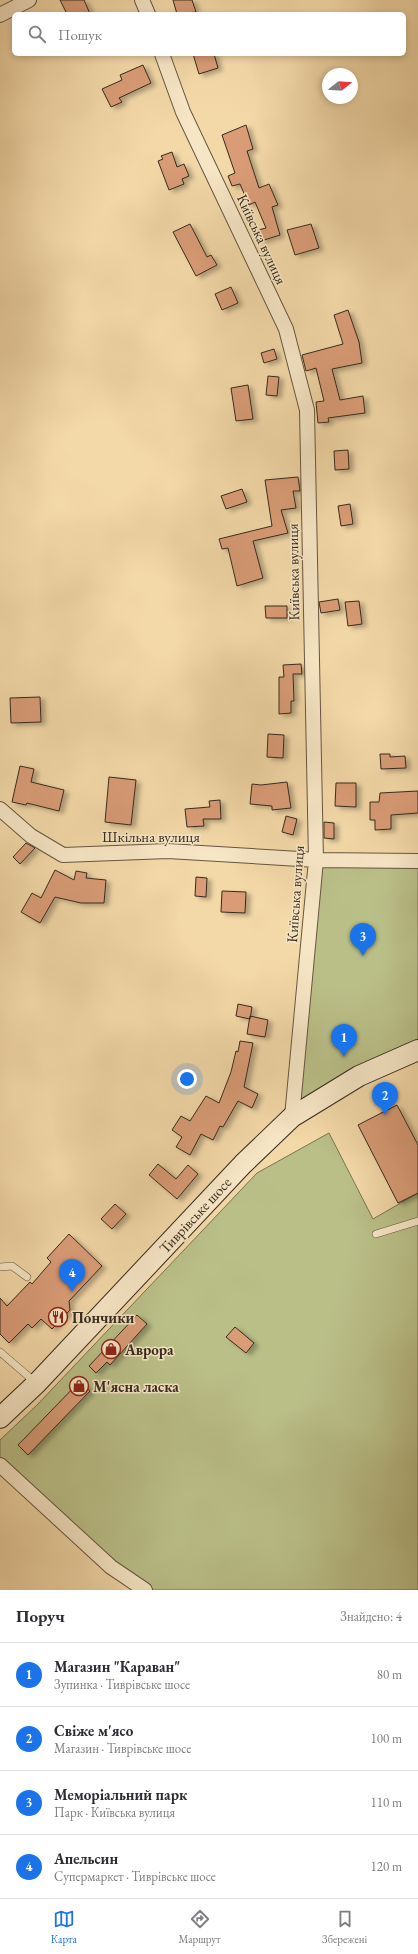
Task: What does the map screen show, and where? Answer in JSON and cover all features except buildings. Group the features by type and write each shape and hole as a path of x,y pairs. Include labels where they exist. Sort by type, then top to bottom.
{"main road":[{"name":"Тиврівське шосе","path":"0,1418 37,1383 243,1164 292,1116 359,1076 418,1050"}],"street":[{"path":"0,15 29,0"},
{"path":"142,0 147,12"},
{"name":"Київська вулиця","path":"163,56 183,112 286,329 307,410 316,860 292,1116"},
{"name":"Шкільна вулиця","path":"0,809 31,836 63,854 168,851 316,860 418,861"},
{"path":"0,1465 111,1567 145,1590"}],"lane":[{"path":"376,1234 418,1221"},
{"path":"0,1267 12,1266 27,1277"},
{"path":"0,1352 37,1383"}],"green space":[{"path":"316,860 418,861 418,1050 292,1117"},
{"path":"329,1133 373,1219 418,1193 418,1590 145,1590 0,1465 0,1440 37,1405 257,1173"}],"place":[{"name":"Меморіальний парк","path":"363,956"},
{"name":"Магазин \"Караван\"","path":"344,1057"},
{"name":"Свіже м'ясо","path":"385,1115"},
{"name":"Апельсин","path":"72,1292"},
{"name":"Пончики","path":"58,1317"},
{"name":"Аврора","path":"111,1349"},
{"name":"М'ясна ласка","path":"79,1386"}]}
